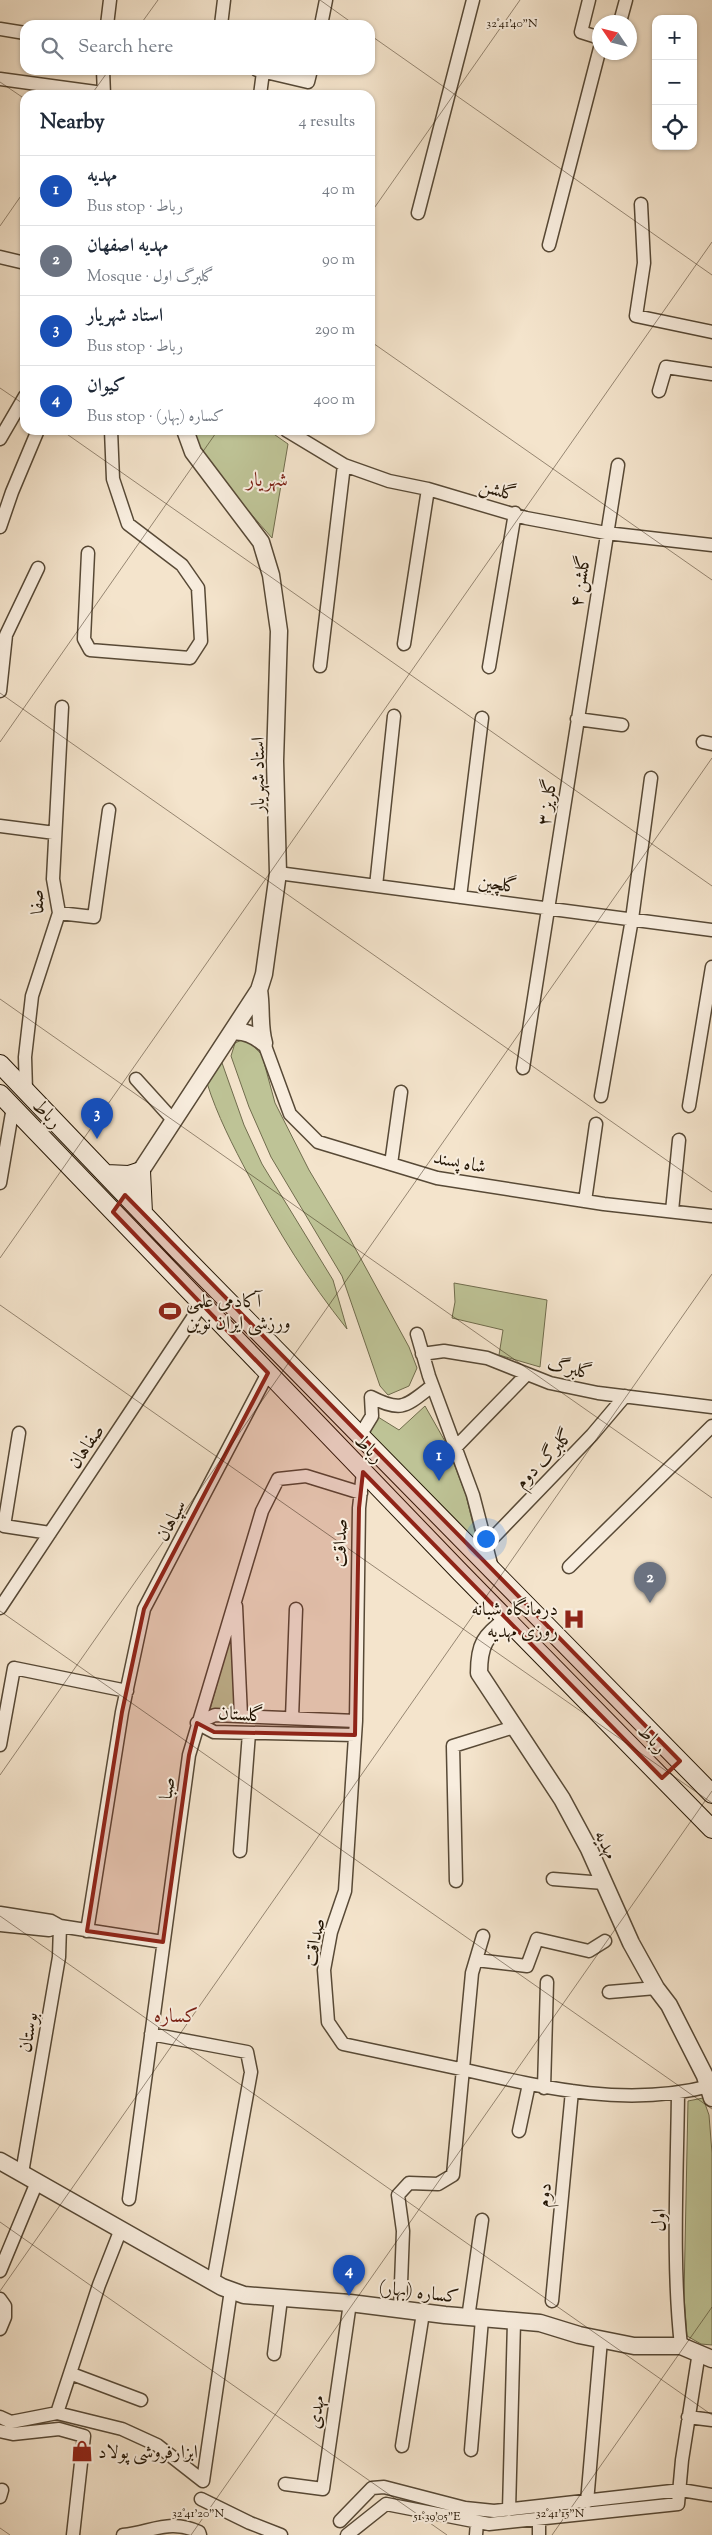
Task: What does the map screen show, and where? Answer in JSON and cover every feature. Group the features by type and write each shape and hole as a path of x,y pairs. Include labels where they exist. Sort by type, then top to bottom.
{"main road":[{"name":"رباط","path":"0,1064 143,1213 712,1794"},
{"name":"رباط","path":"0,1094 363,1472 712,1829"},
{"path":"106,1174 129,1175 141,1171 143,1213"},
{"path":"113,1212 126,1195"},
{"path":"662,1778 680,1761"}],"street":[{"path":"108,20 110,0"},
{"path":"222,20 224,0"},
{"path":"321,20 326,0"},
{"path":"418,213 473,0"},
{"path":"589,0 581,32 592,35"},
{"path":"622,15 626,0"},
{"path":"0,29 20,32"},
{"path":"549,245 597,60"},
{"path":"103,75 104,90"},
{"path":"260,75 260,90"},
{"path":"277,75 308,82 310,75"},
{"path":"0,79 76,90"},
{"path":"641,204 644,263 636,316 712,332"},
{"path":"0,257 20,262"},
{"path":"659,391 666,367 712,374"},
{"path":"0,440 20,405"},
{"path":"0,527 12,492 36,435"},
{"path":"88,553 84,639 90,650 190,658 201,641 198,588 182,565 128,524 114,479 111,435"},
{"name":"استاد شهریار","path":"126,1195 259,990 264,974 278,873 276,761 279,631 271,575 261,542 193,452 187,435"},
{"name":"گلشن","path":"294,435 344,465 389,481 428,489 515,513 526,518 606,533 712,546"},
{"path":"320,666 344,465"},
{"name":"گلشن ۴","path":"580,702 618,466"},
{"path":"404,644 428,489"},
{"path":"489,667 515,513"},
{"path":"0,691 6,636 38,568"},
{"name":"گلریز ۳","path":"523,1068 580,702"},
{"name":"صفا","path":"26,1091 25,1057 32,996 59,913 53,879 56,853 55,833 62,706"},
{"path":"376,886 394,716"},
{"path":"460,897 482,718"},
{"path":"577,719 622,725"},
{"path":"602,1096 632,919 651,778"},
{"path":"59,913 94,916 109,810"},
{"path":"0,826 55,833"},
{"name":"گلچین","path":"278,873 712,930"},
{"path":"689,1106 712,967"},
{"path":"259,990 262,1009 260,1030 264,1043"},
{"path":"232,1032 240,1031 247,1033 264,1043"},
{"name":"شاه پسند","path":"264,1043 290,1114 318,1142 437,1178 586,1201 712,1216"},
{"path":"136,1079 174,1121"},
{"path":"391,1164 401,1092"},
{"path":"0,1120 13,1107"},
{"path":"0,1183 13,1107"},
{"path":"586,1201 596,1124"},
{"path":"672,1211 679,1140"},
{"name":"صفاهان","path":"0,1608 202,1304"},
{"path":"417,1334 432,1386 473,1495 492,1568"},
{"name":"گلبرگ","path":"422,1354 444,1351 487,1358 550,1383 626,1396 712,1407"},
{"name":"سپاهان","path":"87,1931 127,1691 144,1610 268,1373"},
{"path":"455,1448 527,1374"},
{"path":"361,1434 372,1416 371,1397 390,1406 400,1407 432,1386"},
{"name":"گلبرگ دوم","path":"486,1545 592,1435 626,1396"},
{"path":"569,1568 712,1426"},
{"path":"19,1434 4,1526 50,1533"},
{"name":"صداقت","path":"363,1472 360,1493 356,1721 345,1891 331,1932 324,1970 328,2022 343,2044 544,2088 633,2096 711,2092"},
{"name":"صبا","path":"129,2199 189,1755 262,1510 278,1479 306,1476 360,1493"},
{"path":"236,1596 241,1716"},
{"path":"292,1718 296,1609"},
{"name":"مهدیه","path":"508,1620 492,1632 483,1642 479,1657 479,1673 562,1799 604,1883 631,1943 656,1988 669,2005 711,2092"},
{"path":"0,1746 14,1668 127,1691"},
{"name":"گلستان","path":"198,1723 215,1715 356,1721"},
{"name":"گلستان","path":"198,1723 214,1732 355,1735"},
{"path":"456,1881 453,1746 514,1727"},
{"path":"240,1851 249,1733"},
{"path":"553,1879 604,1883"},
{"path":"0,1913 51,1921 60,1926 87,1931 163,1942"},
{"path":"0,1925 49,1930 60,1926"},
{"name":"بوستان","path":"22,2173 59,1957 60,1926"},
{"path":"400,2310 403,2231 398,2195 409,2183 438,2184 453,2175 472,1973 483,1936"},
{"path":"476,1960 527,1966 537,1939 589,1951 604,1941"},
{"path":"544,2088 547,1982"},
{"path":"609,1992 656,1988"},
{"path":"151,2034 247,2052 251,2072 213,2282"},
{"path":"519,2131 529,2084"},
{"name":"دوم","path":"552,2302 572,2091"},
{"name":"اول","path":"678,2094 676,2238 678,2316 681,2346"},
{"name":"کساره (بهار)","path":"0,2161 213,2282 244,2295 350,2303 423,2313 540,2324 601,2340 634,2346 681,2346 705,2356"},
{"path":"0,2271 37,2182"},
{"path":"471,2450 475,2318 482,2220"},
{"path":"57,2413 72,2374 99,2285 121,2229"},
{"path":"0,2417 11,2422 57,2413 122,2429 157,2445 203,2481 231,2290"},
{"path":"0,2299 5,2306 5,2317 0,2329"},
{"path":"274,2354 282,2299"},
{"name":"مهدی","path":"285,2484 323,2489 350,2303"},
{"path":"402,2446 423,2313"},
{"path":"509,2510 514,2322"},
{"path":"587,2502 601,2340"},
{"path":"347,2535 386,2504 489,2524 678,2504 688,2417 705,2356"},
{"path":"72,2374 141,2400"},
{"path":"688,2417 712,2420"},
{"path":"0,2431 13,2434 59,2429 84,2436 73,2535"},
{"path":"340,2521 372,2488 384,2488 465,2508 494,2511 681,2490 712,2494"},
{"path":"201,2499 250,2524 282,2535"},
{"path":"538,2535 539,2520"},
{"path":"476,2535 477,2522"},
{"path":"123,2535 143,2533 162,2526 180,2525 199,2532 200,2535"}],"highlighted area":[{"path":"125,1195 680,1761 662,1778 363,1472 359,1508 355,1735 214,1732 197,1723 189,1755 163,1942 87,1931 122,1712 144,1609 268,1373 113,1212"}],"green space":[{"path":"193,435 275,435 288,444 272,538 218,473"},
{"path":"246,1038 262,1055 275,1103 309,1170 349,1237 409,1347 417,1368 409,1386 388,1395 380,1386 342,1276 271,1157 249,1107 231,1056 235,1043"},
{"path":"221,1060 244,1125 262,1164 333,1280 347,1329 306,1274 282,1236 226,1130 207,1083"},
{"path":"454,1283 547,1300 540,1367 499,1355 503,1330 452,1318 455,1302"},
{"path":"425,1406 446,1443 466,1495 477,1541 370,1433 378,1417 399,1430"},
{"path":"236,1618 235,1710 210,1709"},
{"path":"703,2098 709,2115 712,2153 712,2345 701,2344 687,2336 684,2296 688,2101"}],"place":[{"name":"استاد شهریار","path":"97,1139"},
{"name":"آکادمی علمی ورزشی ایران نوین","path":"170,1311"},
{"name":"مهدیه","path":"439,1481"},
{"name":"مهدیه اصفهان","path":"650,1603"},
{"name":"درمانگاه شبانه روزی مهدیه","path":"574,1619"},
{"name":"کیوان","path":"349,2296"},
{"name":"ابزارفروشی پولاد","path":"82,2451"}],"district":[{"name":"شهریار","path":"267,479"},
{"name":"کساره","path":"176,2015"}]}
